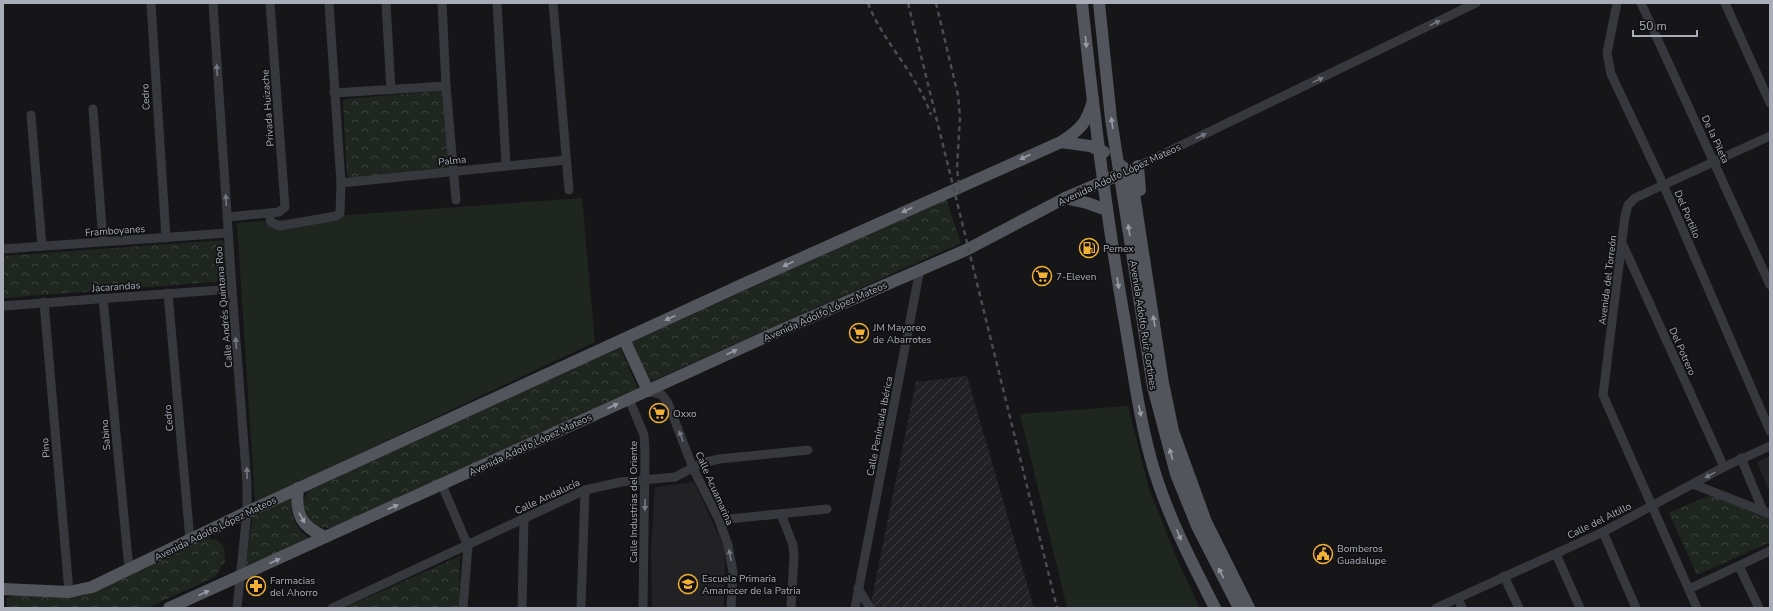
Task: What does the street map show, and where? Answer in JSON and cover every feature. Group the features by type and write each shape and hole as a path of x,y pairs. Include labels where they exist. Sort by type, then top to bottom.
{"main road":[{"name":"Avenida Adolfo Ruíz Cortines","path":"1082,3 1103,183 1138,402 1154,470 1166,504 1183,545 1215,608"},
{"name":"Avenida Adolfo Ruíz Cortines","path":"1099,3 1111,118 1118,162 1128,171 1133,187 1163,383 1173,431 1206,522 1249,608"},
{"name":"Avenida Adolfo López Mateos","path":"3,589 69,592 92,587 298,488 1061,142 1077,132 1083,126 1089,115 1093,100"},
{"path":"1061,142 1099,149 1118,162"},
{"name":"Avenida Adolfo Ruíz Cortines","path":"1128,171 1146,348 1165,434 1176,474 1197,526 1239,608"},
{"name":"Avenida Adolfo López Mateos","path":"169,608 920,268 966,250 1065,198 1128,171"},
{"path":"1065,198 1087,203 1107,210"},
{"path":"624,339 648,391"},
{"path":"298,488 298,512 302,520 313,532 325,537"}],"street":[{"name":"Cedro","path":"151,3 166,238"},
{"name":"Calle Andrés Quintana Roo","path":"213,3 232,289 245,443 247,512 237,608"},
{"name":"Privada Huizache","path":"269,213 283,210 284,207 270,3"},
{"path":"227,217 269,213 271,222 279,226 336,216 340,213 340,183 329,3"},
{"path":"386,3 391,90"},
{"path":"442,3 446,86 456,200"},
{"path":"497,3 506,165"},
{"path":"553,3 569,190"},
{"name":"Avenida Adolfo López Mateos","path":"1128,171 1476,3"},
{"name":"Del Portillo","path":"1617,3 1607,52 1611,74 1663,184 1770,431"},
{"name":"De la Pileta","path":"1640,3 1770,285"},
{"path":"1725,3 1770,103"},
{"path":"334,93 446,86"},
{"path":"93,109 103,241"},
{"path":"31,115 42,246"},
{"name":"Avenida del Torreón","path":"1698,608 1604,395 1625,216 1628,205 1635,198 1770,136"},
{"name":"Palma","path":"340,183 566,160"},
{"name":"Framboyanes","path":"3,249 228,233"},
{"name":"Del Potrero","path":"1622,243 1724,467"},
{"name":"Calle Península Ibérica","path":"855,608 892,424 920,268"},
{"name":"Jacarandas","path":"3,306 232,289"},
{"name":"Cedro","path":"168,293 190,540"},
{"name":"Sabino","path":"103,298 129,569"},
{"name":"Pino","path":"44,302 69,592"},
{"name":"Calle Acuamarina","path":"648,391 662,395 668,403 693,468 719,520 731,558 731,608"},
{"name":"Calle Industrias del Oriente","path":"629,399 644,436 645,479 643,608"},
{"name":"Calle del Altillo","path":"1436,608 1603,532 1741,458 1770,446"},
{"name":"Calle Andalucía","path":"332,608 468,546 585,490 604,485 645,479 675,477 702,463 719,459 808,450"},
{"path":"1741,458 1766,513"},
{"path":"1694,484 1766,513"},
{"path":"442,485 468,546 463,608"},
{"path":"581,608 585,490"},
{"path":"719,520 827,509"},
{"path":"781,514 793,545 792,608"},
{"path":"522,608 524,519"},
{"path":"1603,532 1636,608"},
{"path":"1689,589 1770,551"},
{"path":"1556,554 1580,608"},
{"path":"1739,566 1758,608"},
{"path":"1504,576 1519,608"},
{"path":"858,588 870,608"},
{"path":"1458,598 1462,608"}],"shaded area":[{"path":"967,376 1034,608 870,608 916,382"},
{"path":"1770,456 1770,494 1757,462"},
{"path":"694,482 725,549 724,608 652,608 651,551 655,487"}],"green space":[{"path":"441,91 444,94 449,166 444,170 349,178 347,175 343,102 345,99"},
{"path":"582,198 595,342 255,503 237,223"},
{"path":"946,199 961,243 648,383 632,342"},
{"path":"225,240 228,281 3,298 3,256"},
{"path":"620,347 638,389 332,528 313,525 305,518 303,513 303,504 309,490"},
{"path":"1128,406 1149,489 1180,566 1200,608 1067,608 1020,414"},
{"path":"293,495 292,515 300,530 310,539 245,569 253,514"},
{"path":"1710,495 1770,519 1770,542 1697,575 1669,513"},
{"path":"207,538 217,540 224,547 225,561 215,577 147,608 7,608 7,599 13,595 82,596"},
{"path":"460,556 459,608 344,608"}],"railway":[{"path":"868,3 874,18 917,85 931,115"},
{"path":"908,3 1057,608"},
{"path":"936,3 958,95 960,117 957,168 960,195"}],"place":[{"name":"Pemex","path":"1089,248"},
{"name":"7-Eleven","path":"1042,276"},
{"name":"JM Mayoreo de Abarrotes","path":"859,333"},
{"name":"Oxxo","path":"659,413"},
{"name":"Bomberos Guadalupe","path":"1323,554"},
{"name":"Escuela Primaria Amanecer de la Patria","path":"688,584"},
{"name":"Farmacias del Ahorro","path":"256,586"}]}
